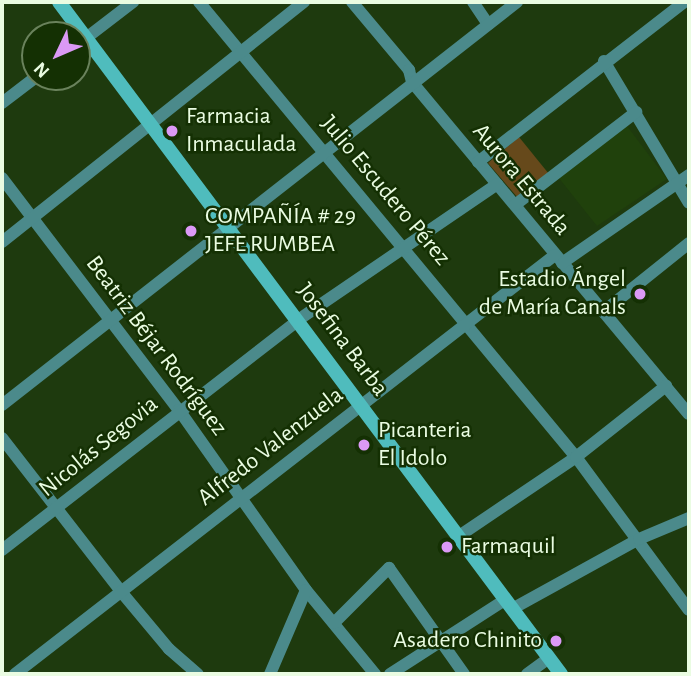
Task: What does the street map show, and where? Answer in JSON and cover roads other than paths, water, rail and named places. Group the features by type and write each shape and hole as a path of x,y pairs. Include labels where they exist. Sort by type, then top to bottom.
{"street":[{"name":"Josefina Barba","path":"59,2 70,21"},
{"path":"91,34 133,2"},
{"name":"Julio Escudero Pérez","path":"199,2 405,245 576,457 689,610"},
{"path":"2,242 304,2"},
{"name":"Aurora Estrada","path":"352,2 409,70 412,82 689,414"},
{"path":"473,2 488,24"},
{"path":"2,405 109,318 229,228 323,150 517,2"},
{"path":"478,162 604,61 684,2"},
{"name":"Josefina Barba","path":"91,52 151,124 561,674"},
{"path":"604,61 689,203"},
{"path":"2,103 21,88"},
{"path":"515,205 636,112"},
{"name":"Alfredo Valenzuela","path":"15,674 123,594 241,496 464,321 689,175"},
{"name":"Beatriz Béjar Rodríguez","path":"2,178 179,410 306,590 375,674"},
{"name":"Nicolás Segovia","path":"2,550 298,320 497,184"},
{"path":"603,312 689,243"},
{"path":"458,536 576,457 666,386"},
{"path":"2,438 123,594 169,649 198,674"},
{"path":"390,674 509,604 639,539 689,518"},
{"path":"334,623 389,568 464,674"},
{"path":"270,674 306,590"},
{"path":"527,674 549,658"}],"place":[{"name":"Farmacia Inmaculada","path":"172,131"},
{"name":"COMPAÑÍA # 29 JEFE RUMBEA","path":"191,231"},
{"name":"Estadio Ángel de María Canals","path":"640,294"},
{"name":"Picanteria El Idolo","path":"364,445"},
{"name":"Farmaquil","path":"447,547"},
{"name":"Asadero Chinito","path":"556,641"}]}
